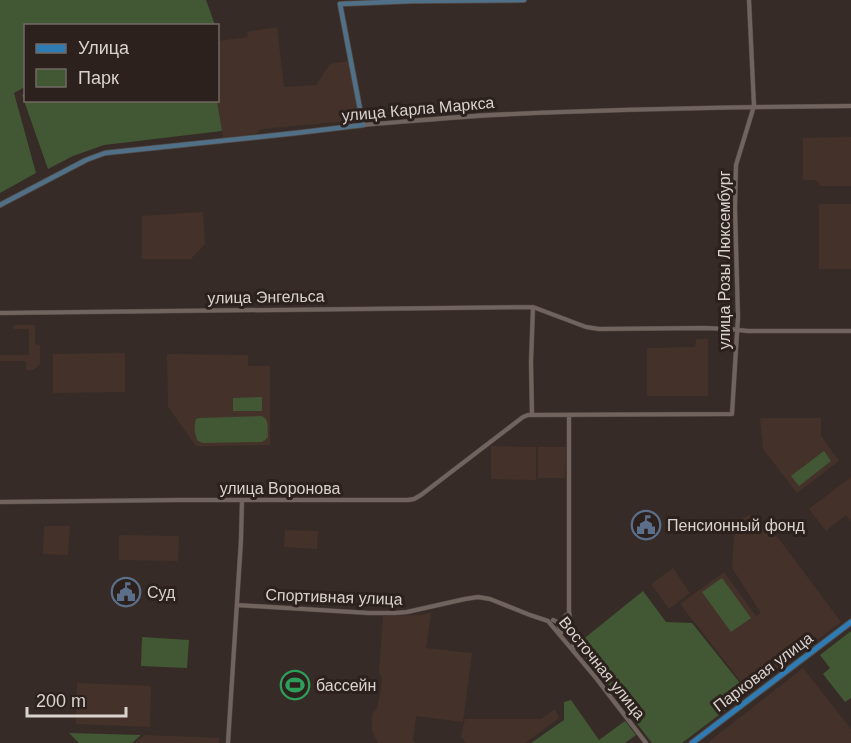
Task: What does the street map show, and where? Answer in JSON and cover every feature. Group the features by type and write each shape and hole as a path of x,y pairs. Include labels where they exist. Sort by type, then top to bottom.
{"main road":[{"path":"363,125 340,4 524,0"},
{"name":"улица Карла Маркса","path":"0,205 86,160 105,153 363,125"},
{"name":"Парковая улица","path":"692,743 851,622"}],"street":[{"name":"улица Розы Люксембург","path":"569,416 732,414 737,331 736,165 754,106 749,0"},
{"name":"улица Карла Маркса","path":"363,125 511,114 754,106 851,106"},
{"name":"улица Энгельса","path":"0,313 533,307 593,328 851,331"},
{"path":"533,307 532,415 569,416"},
{"name":"улица Воронова","path":"0,502 414,499 523,417 532,415"},
{"name":"Восточная улица","path":"569,416 567,613 570,619 572,641"},
{"path":"228,743 242,500"},
{"name":"Восточная улица","path":"465,599 478,597 490,599 530,615 550,620 646,743"},
{"name":"Спортивная улица","path":"237,605 395,613 465,599"},
{"path":"550,620 567,613"},
{"path":"557,629 567,613"},
{"path":"567,628 570,619"},
{"path":"550,620 561,623 567,628 576,652"},
{"path":"557,629 567,628"}],"shaded area":[{"path":"277,27 284,87 316,85 330,64 348,61 359,120 262,129 256,134 223,138 217,102 219,102 219,41 248,37 247,32"},
{"path":"851,137 851,186 820,186 816,180 803,180 803,138"},
{"path":"819,204 851,204 851,269 819,269"},
{"path":"203,212 205,244 191,259 142,259 142,216"},
{"path":"14,325 35,325 35,344 40,345 40,364 33,370 26,370 26,361 0,361 0,355 29,355 29,329 14,329"},
{"path":"696,339 708,339 708,396 647,396 647,348 695,347"},
{"path":"125,353 125,392 53,393 53,354"},
{"path":"167,354 248,355 248,366 270,366 270,445 196,446 168,407"},
{"path":"760,418 821,418 821,436 839,461 797,493 763,449"},
{"path":"491,446 536,447 536,480 491,479"},
{"path":"538,447 566,447 565,478 538,478"},
{"path":"851,477 851,521 846,515 826,531 809,509"},
{"path":"750,515 779,539 841,622 749,692 680,604 724,572 756,616 761,613 732,568 735,522"},
{"path":"44,526 70,526 68,555 43,554"},
{"path":"285,530 318,531 317,549 284,547"},
{"path":"119,535 179,536 178,561 119,560"},
{"path":"673,568 690,593 669,609 651,584"},
{"path":"431,613 426,648 472,653 463,722 416,716 413,740 415,743 378,743 372,731 372,714 377,708 381,690 382,679 379,672 383,616"},
{"path":"803,668 851,729 851,743 707,743"},
{"path":"77,683 151,686 150,727 76,724"},
{"path":"555,709 559,718 525,743 467,743 461,737 465,719 541,719"},
{"path":"144,735 219,738 219,743 135,743"}],"green space":[{"path":"0,0 206,0 215,24 24,24 24,88 14,93 36,173 0,193"},
{"path":"24,102 217,102 222,131 104,145 73,156 48,169"},
{"path":"262,397 262,411 233,411 233,398"},
{"path":"261,416 266,419 268,427 268,437 262,442 203,443 198,441 196,436 196,419"},
{"path":"824,451 831,461 799,486 791,476"},
{"path":"722,578 751,618 731,632 702,592"},
{"path":"643,591 666,622 692,623 748,693 682,743 652,743 576,645"},
{"path":"851,631 851,698 845,702 823,674 830,668 820,655"},
{"path":"142,637 189,640 187,668 141,666"},
{"path":"571,700 599,740 625,721 636,735 625,743 531,743 564,720 564,702"},
{"path":"69,733 141,735 132,743 79,743"}],"place":[{"name":"Пенсионный фонд","path":"646,525"},
{"name":"Суд","path":"126,592"},
{"name":"бассейн","path":"295,685"}]}
